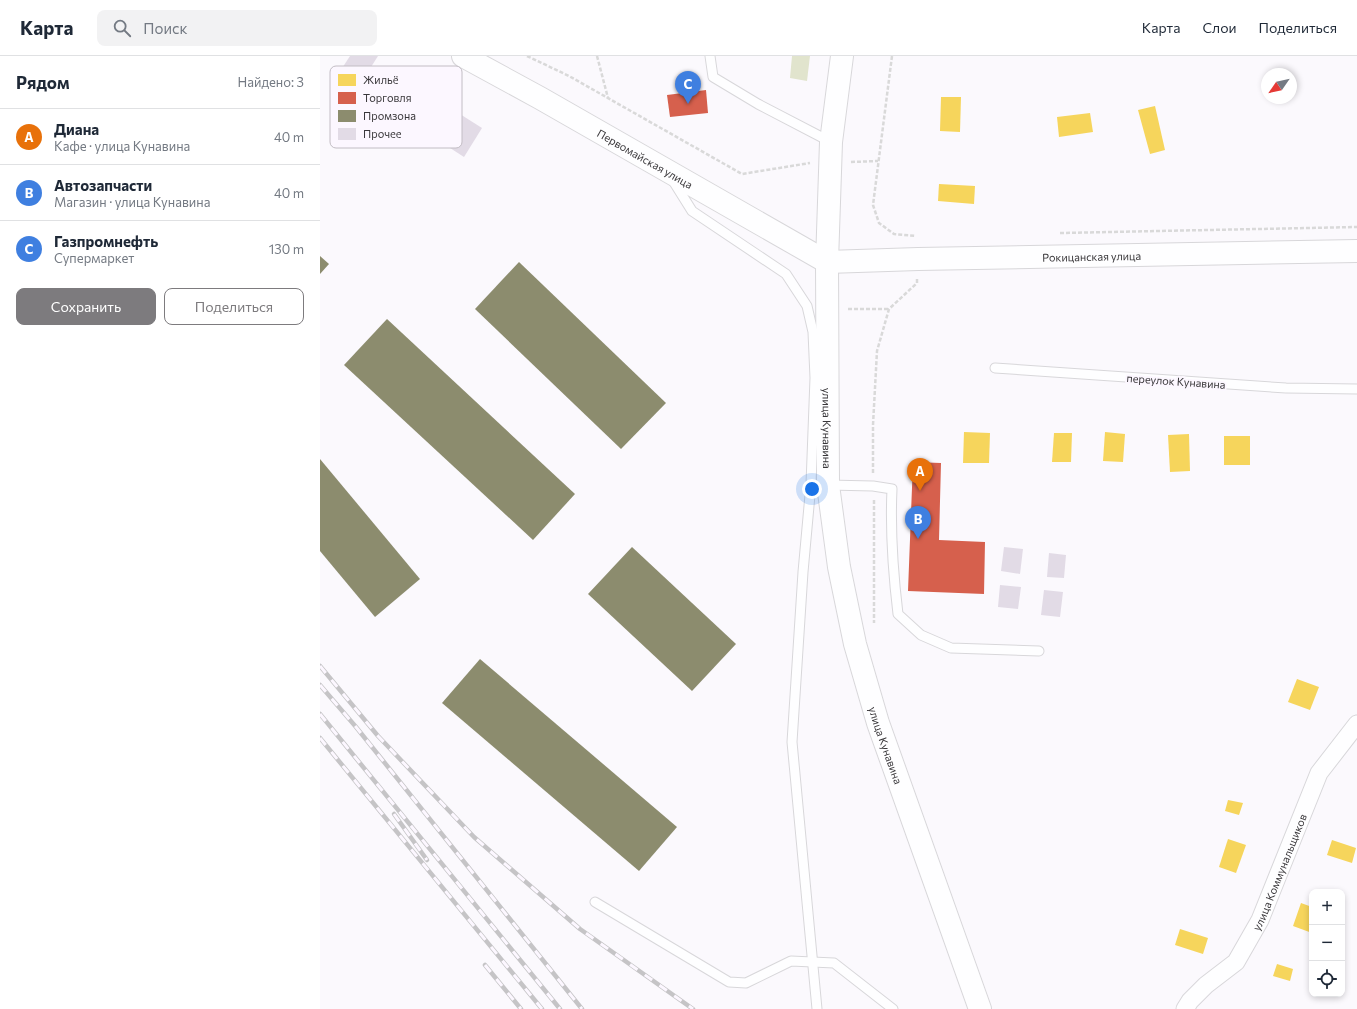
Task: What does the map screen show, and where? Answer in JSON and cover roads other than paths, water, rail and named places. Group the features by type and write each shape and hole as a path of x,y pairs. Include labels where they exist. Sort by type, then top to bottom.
{"main road":[{"name":"Первомайская улица","path":"462,56 540,98 827,262"},
{"name":"улица Кунавина","path":"842,56 830,152 827,262 828,485 838,567 855,644 878,723 980,1009"},
{"name":"Рокицанская улица","path":"827,262 1357,251"}],"street":[{"name":"улица Коммунальщиков","path":"1185,1009 1190,1001 1206,985 1236,962 1260,920 1318,773 1357,724"}],"lane":[{"path":"710,56 713,77 758,104 830,152"},
{"path":"666,170 692,211 786,274 806,306 813,332 815,378 811,484 803,572 792,742 817,1009"},
{"name":"переулок Кунавина","path":"995,368 1286,388 1357,389"},
{"path":"828,485 873,486 892,489 891,513 893,573 898,614 921,635 951,648 1039,651"},
{"path":"595,902 729,982 746,983 791,962 834,962 892,1009"}],"railway":[{"path":"320,666 378,736 474,837 580,929 693,1009"},
{"path":"320,685 356,727 582,1009"},
{"path":"320,714 560,1009"},
{"path":"320,738 542,1009"},
{"path":"394,814 427,860"},
{"path":"485,965 521,1009"}],"place":[{"name":"Газпромнефть","path":"688,104"},
{"name":"Диана","path":"920,491"},
{"name":"Автозапчасти","path":"918,539"}]}
